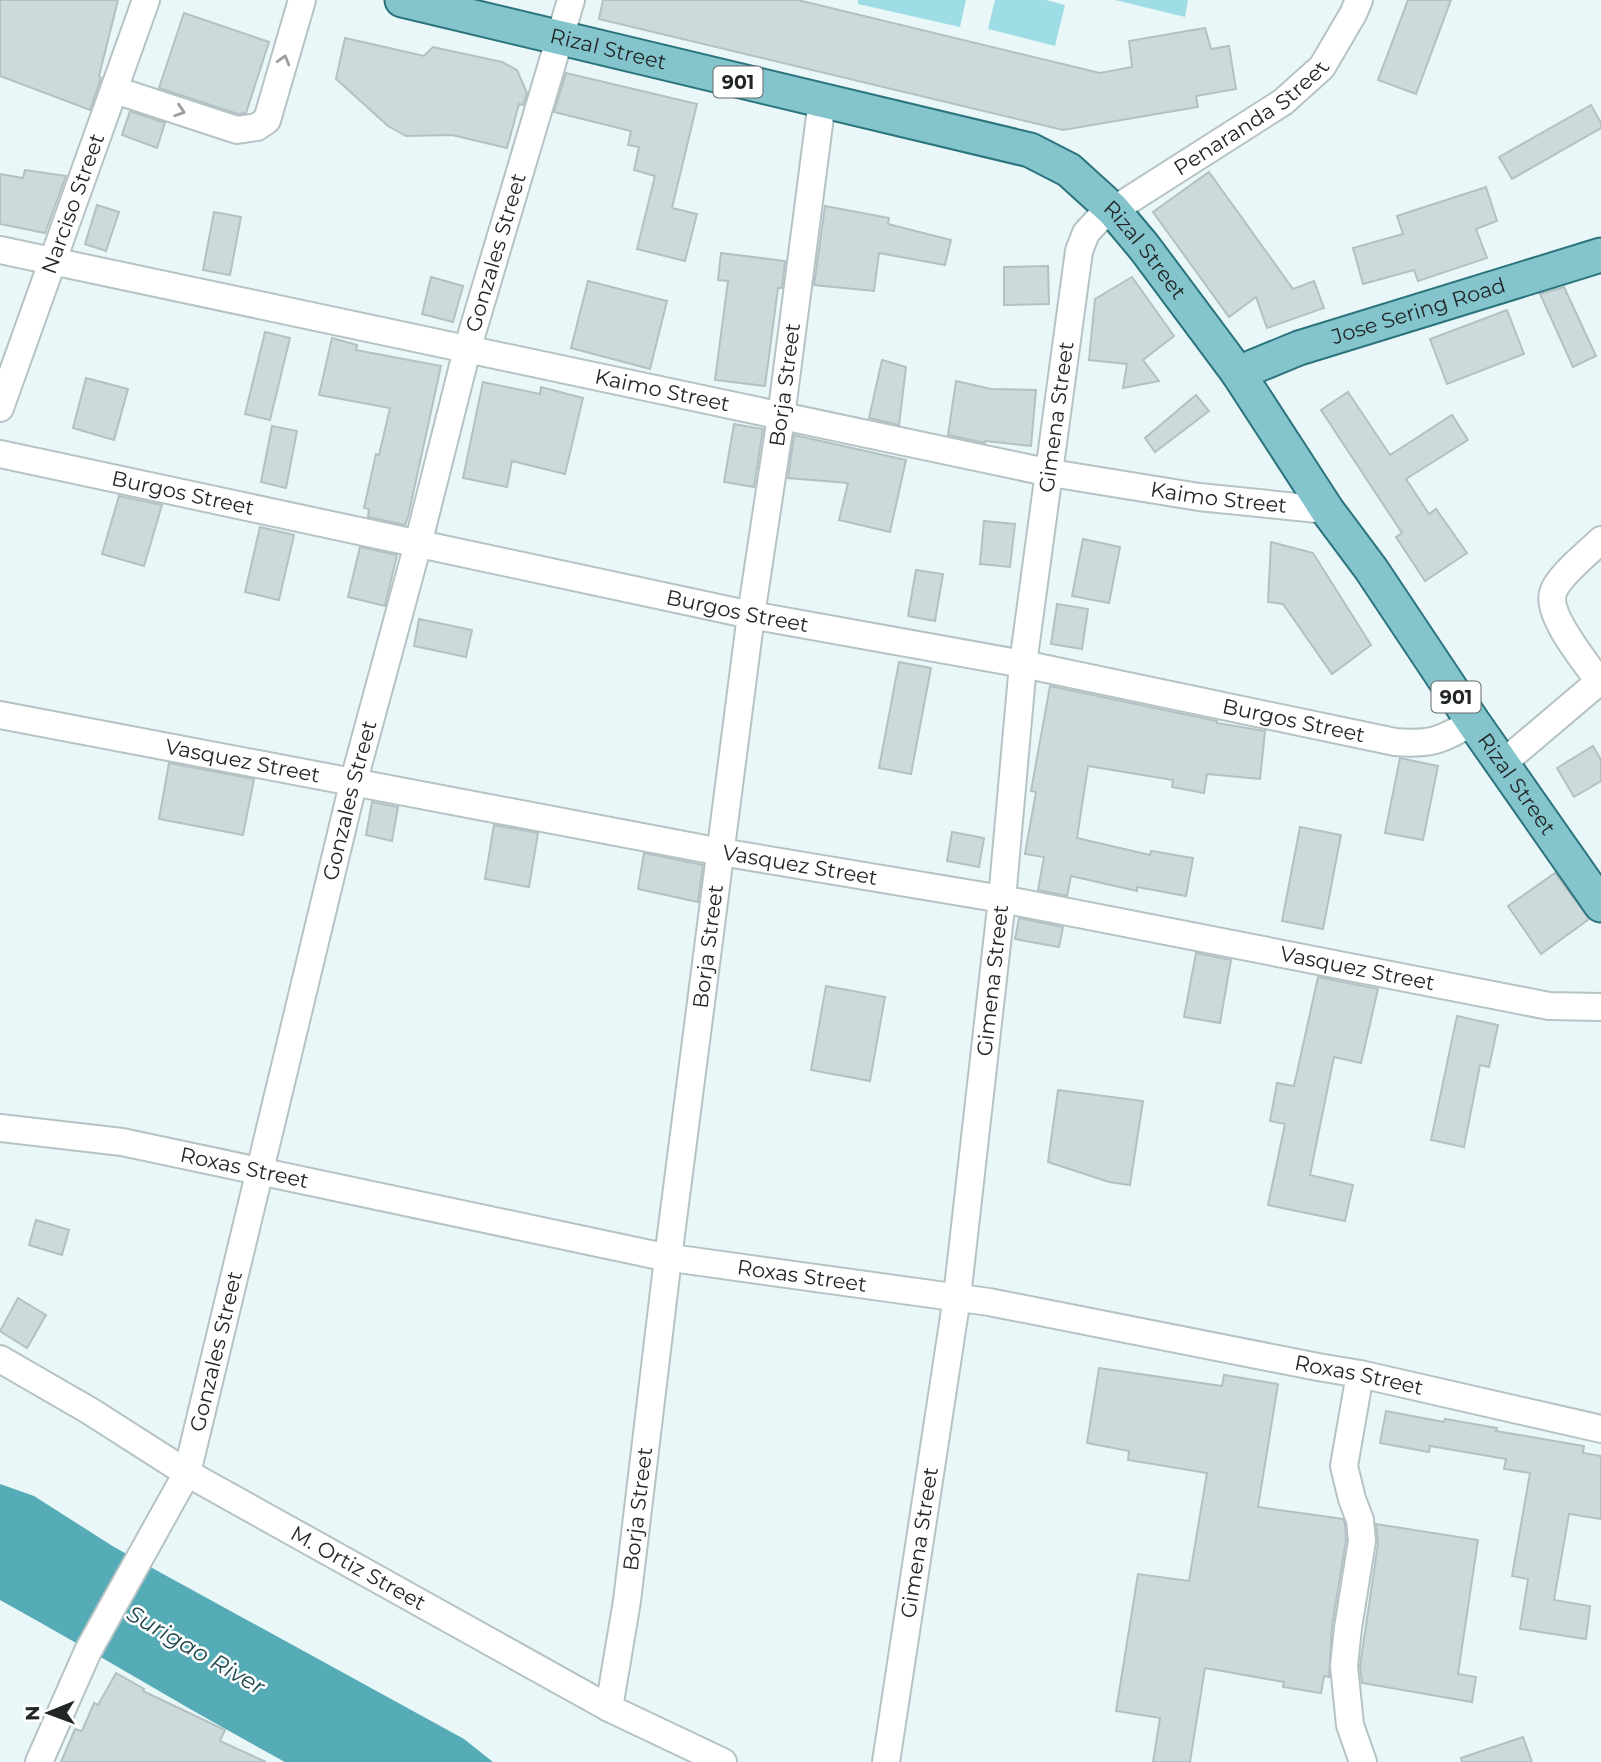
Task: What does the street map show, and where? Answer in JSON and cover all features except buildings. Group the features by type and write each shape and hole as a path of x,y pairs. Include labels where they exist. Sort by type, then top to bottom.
{"main road":[{"name":"Rizal Street","path":"402,0 1030,150 1069,170 1113,210 1238,373 1327,510 1371,569 1473,722 1601,905"},
{"name":"Jose Sering Road","path":"1238,373 1299,348 1601,255"}],"street":[{"name":"Narciso Street","path":"0,408 146,0"},
{"path":"115,90 237,130 257,127 267,120 302,0"},
{"name":"Gonzales Street","path":"39,1762 88,1651 187,1474 354,780 467,350 571,0"},
{"name":"Penaranda Street","path":"1113,210 1283,102 1322,67 1359,0"},
{"name":"Borja Street","path":"609,1708 627,1601 668,1258 751,615 781,417 822,101"},
{"name":"Gimena Street","path":"886,1762 957,1297 1002,899 1023,664 1079,251 1086,233 1098,220 1113,210"},
{"name":"Kaimo Street","path":"0,250 1051,473 1211,499 1327,510"},
{"name":"Burgos Street","path":"0,454 751,615 1023,664 1395,741 1419,744 1440,740 1473,722"},
{"path":"1503,763 1600,682 1552,608 1553,593 1563,577 1601,540"},
{"name":"Vasquez Street","path":"0,715 354,780 721,852 1002,899 1549,1006 1601,1007"},
{"name":"Roxas Street","path":"0,1128 122,1142 668,1258 957,1297 1360,1374 1601,1429"},
{"name":"M. Ortiz Street","path":"0,1359 90,1411 187,1474 609,1708 723,1762"},
{"path":"1360,1374 1345,1466 1360,1520 1362,1541 1344,1666 1350,1725 1363,1762"}],"shaded area":[{"path":"858,0 966,0 960,27 858,4"},
{"path":"995,0 1046,0 1065,5 1055,46 988,29"},
{"path":"1115,0 1188,0 1185,17"}],"water":[{"name":"Surigao River","path":"0,1484 34,1496 114,1547 464,1739 493,1762 285,1762 213,1722 0,1600"}]}
